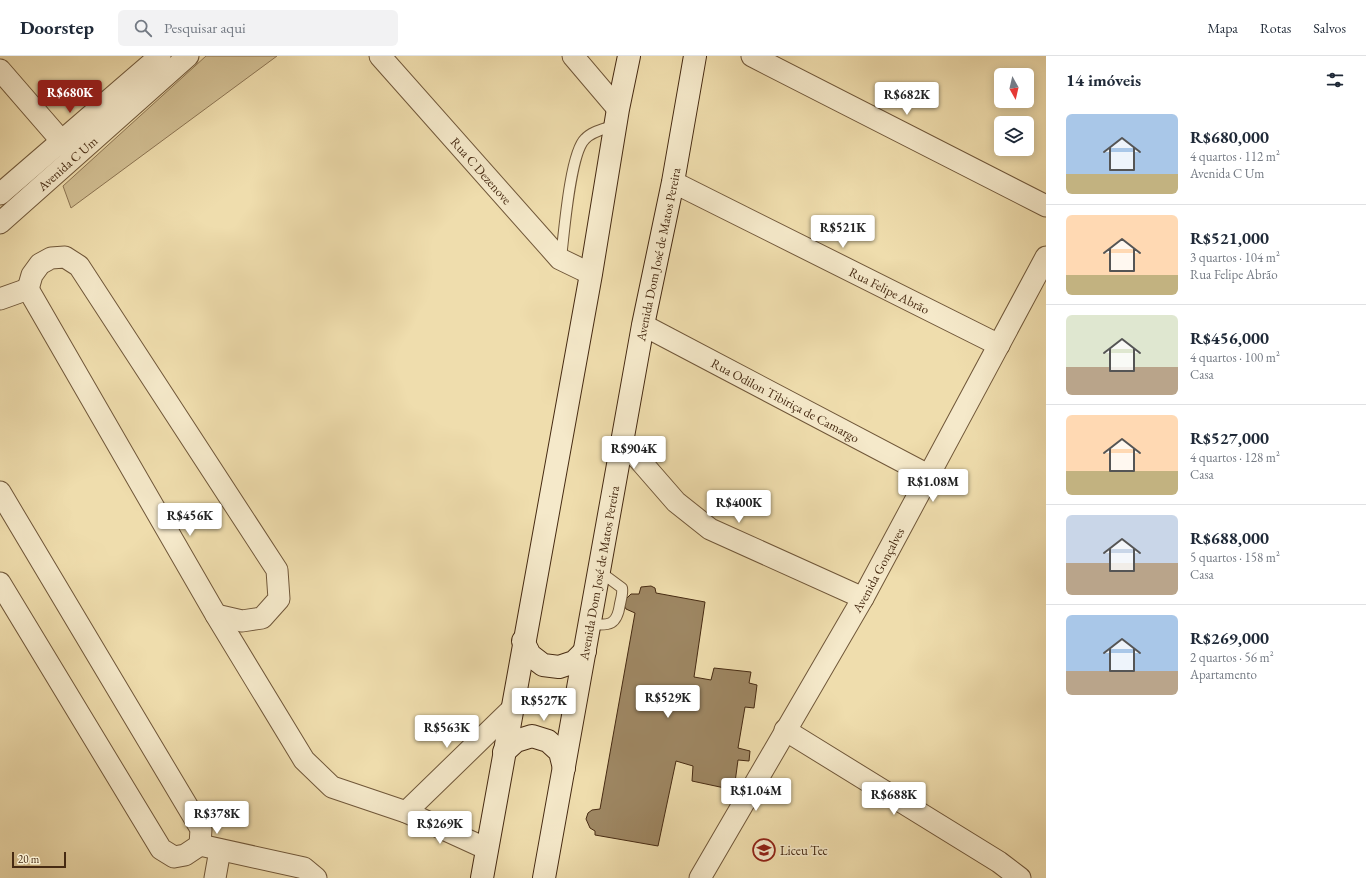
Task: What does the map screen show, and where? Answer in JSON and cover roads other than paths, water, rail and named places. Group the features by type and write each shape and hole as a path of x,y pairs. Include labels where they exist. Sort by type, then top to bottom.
{"main road":[{"path":"482,878 523,641 591,274 616,117 629,56"},
{"name":"Avenida Dom José de Matos Pereira","path":"544,878 643,325 673,182 693,57"},
{"path":"523,641 530,655 543,665 559,667 574,662 585,651"},
{"path":"504,752 516,741 532,736 548,741 560,752 564,768"}],"street":[{"name":"Avenida C Um","path":"0,223 68,149 160,56"},
{"name":"Avenida C Um","path":"0,194 68,149 188,56"},
{"name":"Rua C Dezenove","path":"380,56 560,259 591,274"},
{"path":"573,56 616,117"},
{"path":"752,56 1046,206"},
{"path":"0,70 68,149"},
{"name":"Rua Felipe Abrão","path":"673,182 999,344"},
{"path":"216,615 242,621 262,618 279,599 277,570 79,266 65,257 51,258 40,264 32,275 28,289 216,615 304,760 332,787 406,812 487,849"},
{"name":"Avenida Gonçalves","path":"700,878 863,598 1046,257"},
{"path":"0,299 28,289"},
{"name":"Rua Odilon Tibiriça de Camargo","path":"643,325 928,475"},
{"path":"622,440 676,502 710,529 863,598"},
{"path":"0,492 201,829 200,845"},
{"path":"0,583 161,849 174,857 185,855 200,845 304,868 316,878"},
{"path":"406,812 511,710"},
{"path":"785,730 999,862 1020,878"},
{"path":"215,878 220,850"}],"lane":[{"path":"560,259 575,156 583,140 616,117"}],"place":[{"name":"Liceu Tec","path":"764,850"}]}
